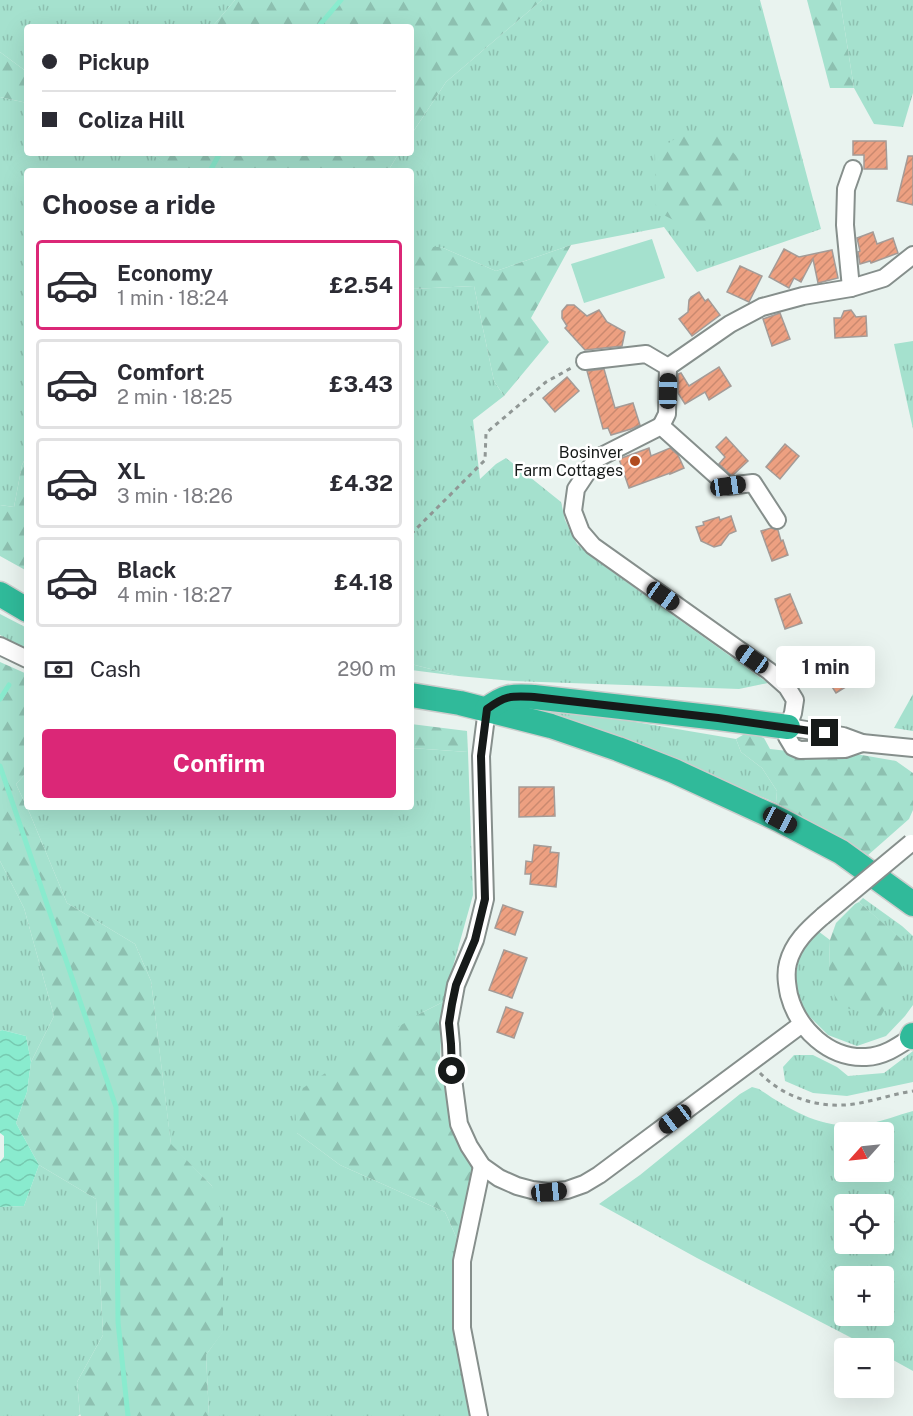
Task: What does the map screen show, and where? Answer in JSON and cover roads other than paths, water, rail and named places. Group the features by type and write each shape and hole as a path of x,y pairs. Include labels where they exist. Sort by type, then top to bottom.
{"highway":[{"path":"0,594 24,608"},
{"path":"414,695 487,709 551,726 674,771 780,820 841,852 913,904"},
{"path":"487,709 499,700 512,696 534,697 788,727"}],"street":[{"path":"851,288 845,225 846,189 853,169"},
{"path":"668,367 730,324 762,307 803,296 851,288 884,278 913,255"},
{"path":"585,361 646,354 668,367"},
{"path":"668,367 667,414 661,426 596,459 576,489 573,511 582,532 593,546 778,678 787,687 795,700 787,737 793,747 800,750 845,749 862,743 913,748"},
{"path":"661,426 728,486 758,480 777,520"},
{"path":"0,646 24,658"},
{"path":"487,709 481,756 485,899 475,940 456,985 449,1023 459,1124 482,1166 499,1178 532,1190 549,1192 567,1190 584,1184 802,1024"},
{"path":"912,842 813,925 797,944 787,965 786,974 790,1000 795,1014 816,1040 837,1052 864,1057 880,1055 894,1050 913,1037"},
{"path":"480,1416 462,1328 462,1261 482,1166"}],"water":[{"path":"0,1031 26,1036 31,1062 27,1092 16,1123 39,1165 24,1206 0,1207 0,1162 4,1157 4,1136 0,1133"}],"waterway":[{"path":"321,24 341,0"},
{"path":"212,168 218,156"},
{"path":"0,699 9,685"},
{"path":"0,766 116,1107 118,1322 128,1416"}],"place":[{"name":"Bosinver Farm Cottages","path":"635,461"}]}
